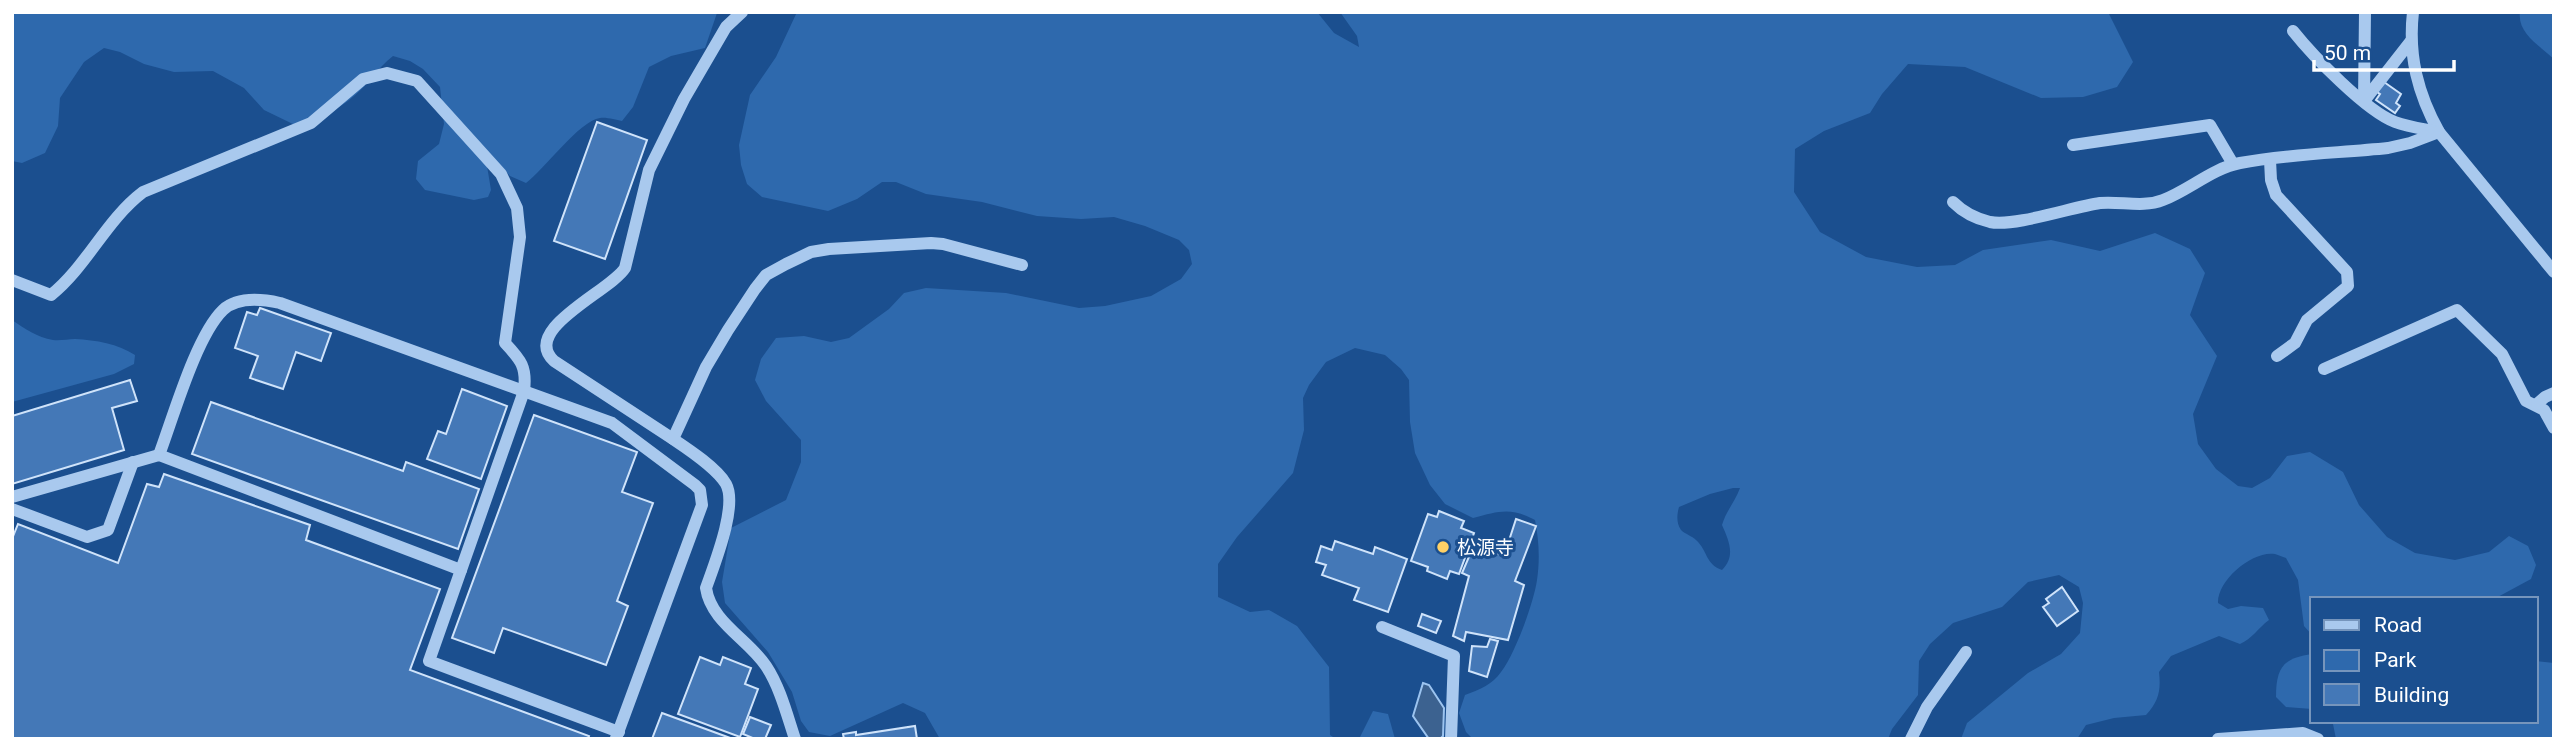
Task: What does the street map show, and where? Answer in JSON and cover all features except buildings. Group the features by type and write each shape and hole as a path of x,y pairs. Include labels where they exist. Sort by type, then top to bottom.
{"street":[{"path":"742,12 726,27 684,99 649,170 625,268 614,280 570,312 555,326 546,341 547,353 554,361 673,439 719,475 726,484 730,509 706,589 708,598 714,611 768,668 795,739"},
{"path":"2364,101 2365,12"},
{"path":"2413,12 2413,63 2421,96 2439,132 2553,268"},
{"path":"2293,31 2308,50 2377,113 2393,121 2439,132"},
{"path":"2364,101 2411,41"},
{"path":"12,280 51,295 65,284 129,203 143,192 311,123 363,79 379,74 396,74 417,81 501,174 517,208 520,237 506,343 525,368 524,391 429,661 618,735 702,506 700,490 612,423 524,391 280,303 262,299 248,300 223,310 199,348 159,454"},
{"path":"2073,145 2210,125 2233,164"},
{"path":"1953,202 1967,213 2000,223 2103,203 2148,204 2163,200 2233,164 2388,148 2439,132"},
{"path":"2270,160 2271,180 2276,195 2347,272 2348,286 2307,320 2295,344 2277,356"},
{"path":"673,439 706,367 728,330 766,275 786,264 811,252 829,249 931,243 1022,265"},
{"path":"2324,369 2457,310 2502,354 2526,401 2537,404 2544,410 2554,428"},
{"path":"2537,404 2554,393"},
{"path":"12,497 159,454 461,570"},
{"path":"12,509 87,537 108,530 133,462"},
{"path":"1382,627 1454,656 1451,739"},
{"path":"1911,739 1927,707 1966,652"},
{"path":"2218,739 2303,733 2318,739"}],"green space":[{"path":"12,12 717,13 705,48 671,56 649,67 633,107 622,121 600,118 582,127 526,183 510,176 499,164 487,166 491,190 488,197 474,200 425,190 416,179 418,161 439,144 444,124 440,87 423,69 410,61 393,56 347,102 326,114 295,125 264,110 244,88 213,71 174,72 144,64 120,52 104,48 84,62 60,98 58,126 45,153 22,163 12,161"},
{"path":"797,12 1317,12 1334,33 1359,47 1357,36 1340,12 2108,12 2133,62 2117,87 2083,97 2041,98 1965,67 1908,64 1882,94 1870,113 1824,131 1795,149 1794,192 1820,232 1866,257 1917,267 1955,265 1983,250 2051,240 2100,251 2155,233 2190,249 2205,273 2190,315 2217,356 2193,414 2198,444 2216,469 2238,486 2252,488 2270,478 2287,456 2310,452 2343,472 2359,505 2387,537 2415,553 2455,560 2489,552 2509,536 2528,546 2536,565 2531,579 2498,597 2310,597 2310,633 2304,626 2298,580 2286,558 2275,554 2257,557 2230,576 2219,594 2218,603 2228,609 2241,606 2263,608 2269,620 2240,644 2219,636 2171,656 2159,672 2158,695 2146,715 2114,718 2086,725 2077,739 1961,739 1967,723 2028,673 2061,654 2080,633 2083,603 2079,587 2059,575 2028,582 2002,607 1953,623 1930,644 1919,661 1918,695 1892,729 1888,739 1473,739 1466,732 1459,713 1465,695 1480,689 1498,676 1523,628 1538,572 1539,550 1535,520 1512,512 1473,518 1445,504 1430,485 1415,453 1410,422 1409,380 1385,355 1355,348 1326,362 1309,385 1303,398 1304,430 1293,473 1237,537 1218,564 1218,597 1250,612 1269,610 1297,626 1329,667 1330,735 1336,739 940,739 925,713 903,703 830,736 809,732 801,721 792,692 768,652 725,603 722,582 731,528 786,500 801,462 801,440 766,401 755,380 761,359 776,338 804,336 831,342 849,338 889,309 904,293 926,288 1006,293 1079,308 1105,306 1151,296 1181,279 1192,264 1189,250 1179,240 1114,217 1081,219 1037,216 982,202 926,194 896,182 882,182 857,199 828,211 762,197 747,184 741,165 739,145 750,95 776,57","holes":["1740,488 1722,525 1730,554 1722,570 1709,561 1696,540 1681,530 1678,510 1679,507 1710,494"]},
{"path":"2520,12 2554,12 2554,59 2526,33 2520,20"},
{"path":"12,320 47,339 91,340 121,348 135,355 134,364 114,374 12,402"},
{"path":"2310,654 2310,709 2286,707 2276,697 2280,672 2288,662"},
{"path":"2538,661 2554,663 2554,739 2336,739 2333,724 2538,723"},
{"path":"1373,711 1388,714 1395,739 1359,739"}],"shaded area":[{"path":"1423,683 1429,685 1444,708 1443,736 1440,739 1429,739 1413,716"}],"place":[{"name":"松源寺","path":"1443,547"}]}
